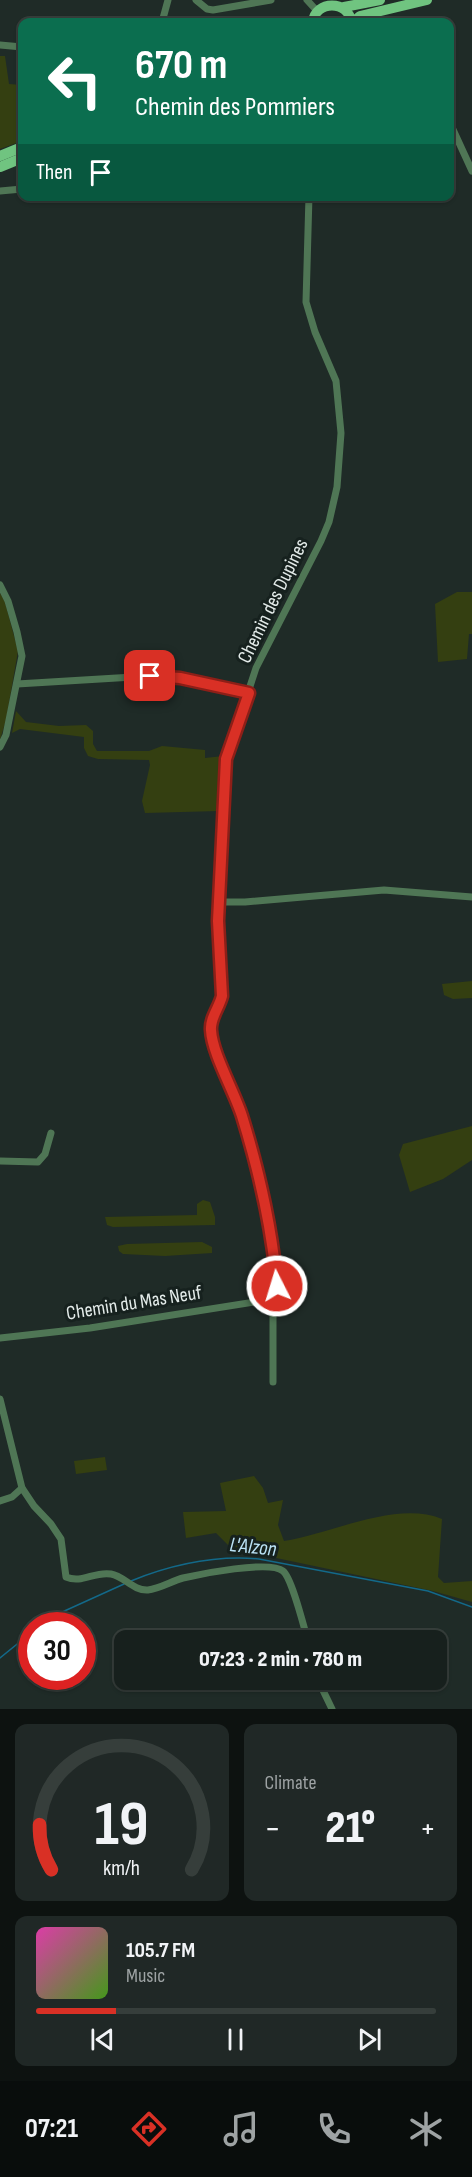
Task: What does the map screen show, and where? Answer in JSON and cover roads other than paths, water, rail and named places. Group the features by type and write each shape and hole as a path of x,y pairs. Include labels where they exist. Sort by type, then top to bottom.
{"main road":[{"path":"315,13 332,3 344,7 380,0"},
{"path":"357,18 427,0"},
{"path":"344,7 350,18"},
{"path":"0,156 18,149"},
{"path":"0,167 18,160"}],"street":[{"path":"163,18 168,0"},
{"path":"195,0 207,9 213,10 271,0"},
{"path":"307,0 315,13"},
{"path":"0,45 18,47"},
{"path":"454,132 472,171"},
{"path":"0,191 18,189"},
{"name":"Chemin des Dupines","path":"273,1382 273,1299 277,1286 275,1258 264,1201 242,1117 211,1036 212,1019 222,996 218,902 226,759 256,668 329,522 337,487 341,433 339,391 315,332 306,302 309,201"},
{"path":"0,585 18,632 22,656 6,735 0,747"},
{"path":"17,684 150,676 180,678 249,693"},
{"path":"218,902 245,902 384,890 472,897"},
{"path":"0,1161 38,1162 45,1154 51,1133"},
{"name":"Chemin du Mas Neuf","path":"0,1338 90,1328 273,1299"},
{"path":"0,1399 22,1488 61,1539 66,1577 74,1580 99,1574 111,1574 135,1587 148,1590 182,1578 223,1570 259,1568 279,1570 285,1572 305,1630"},
{"path":"0,1501 12,1497 22,1488"},
{"path":"323,1690 332,1709"}],"waterway":[{"name":"L'Alzon","path":"131,1581 194,1562 226,1558 259,1559 428,1591 472,1607"},
{"name":"L'Alzon","path":"62,1612 124,1584"},
{"name":"L'Alzon","path":"0,1658 18,1643"}]}
